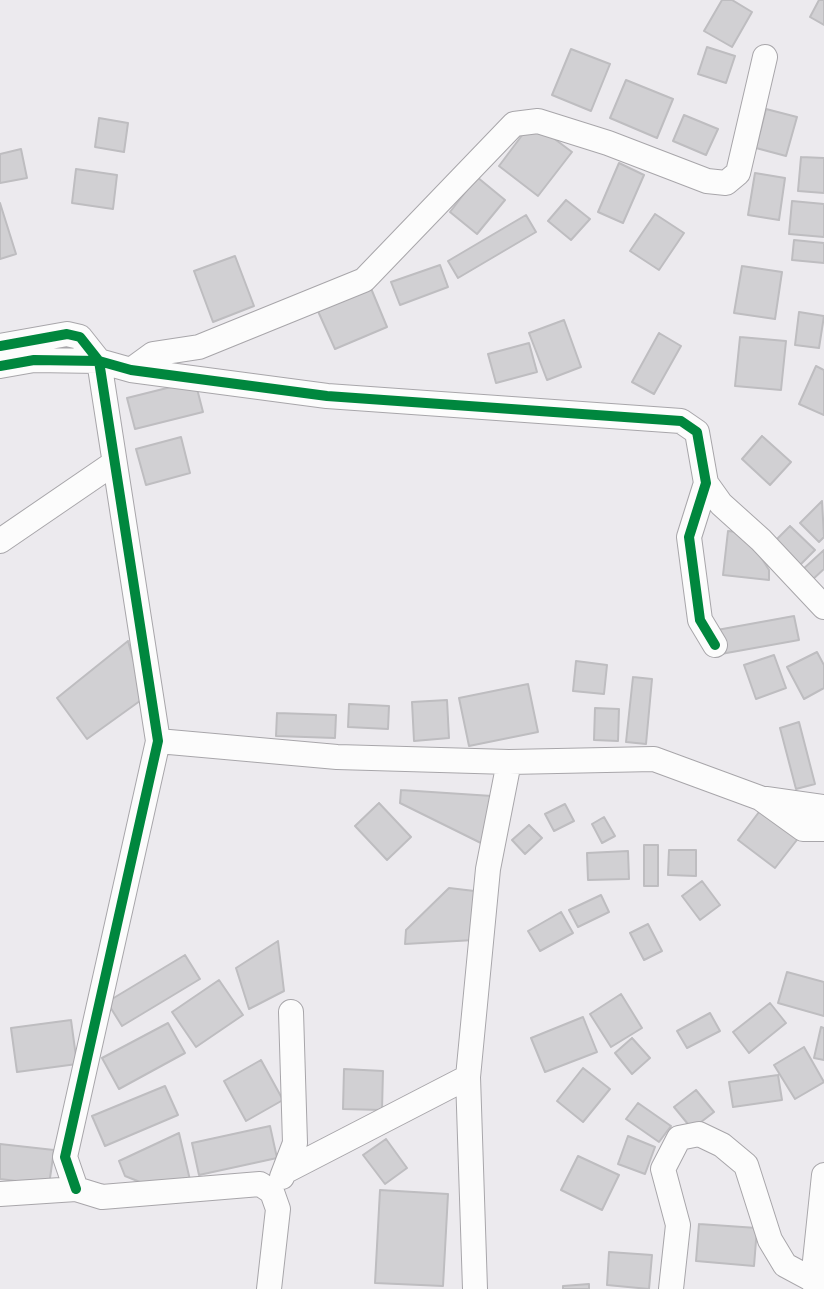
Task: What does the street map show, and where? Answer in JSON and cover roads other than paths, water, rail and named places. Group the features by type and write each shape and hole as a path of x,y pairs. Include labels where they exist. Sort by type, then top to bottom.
{"street":[{"path":"131,370 153,354 199,348 364,279 514,124 538,121 608,143 707,181 726,183 738,173 765,57"},
{"path":"0,346 66,334 80,337 99,361 158,741 65,1157 76,1189"},
{"path":"0,366 34,360 99,361 131,370 327,397 681,421 697,432 706,483 721,504 761,540 824,607"},
{"path":"0,541 114,463"},
{"path":"706,483 689,537 701,620 715,645"},
{"path":"158,741 337,757 509,762 654,759 760,798 824,807"},
{"path":"475,1289 468,1077 488,869 509,762"},
{"path":"760,798 803,829 824,829"},
{"path":"269,1289 279,1182 295,1143 291,1012"},
{"path":"0,1194 76,1189 102,1197 279,1182 468,1077"},
{"path":"671,1289 678,1225 663,1169 679,1139 699,1134 722,1145 746,1166 770,1240 785,1265 818,1282 824,1175"}]}
